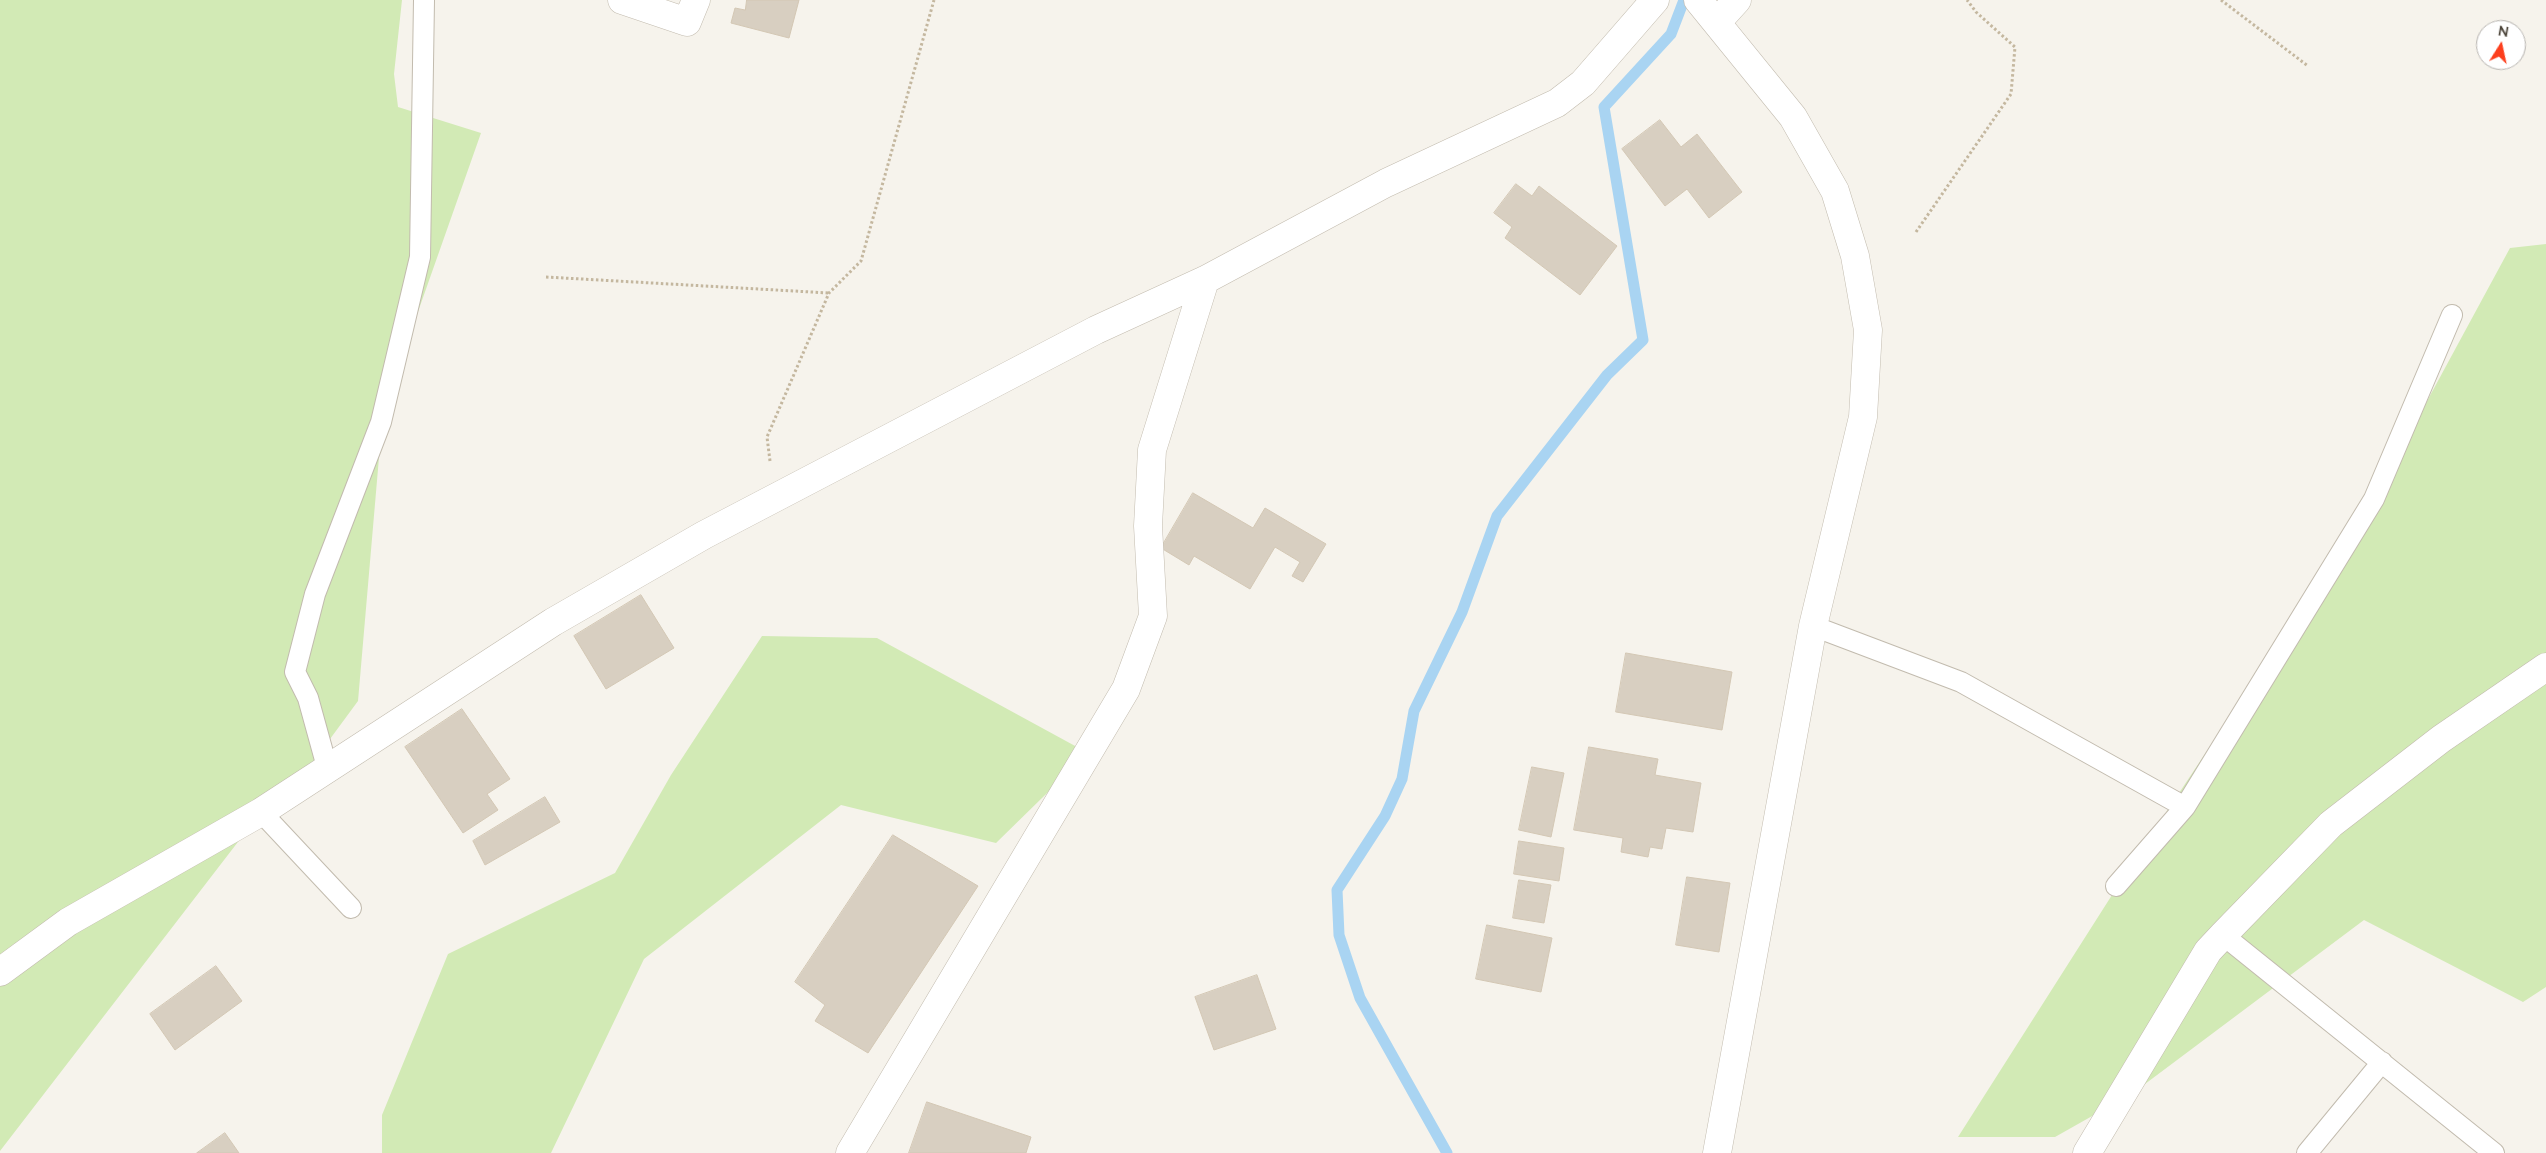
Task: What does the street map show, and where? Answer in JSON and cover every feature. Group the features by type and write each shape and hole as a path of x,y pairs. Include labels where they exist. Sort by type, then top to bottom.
{"street":[{"path":"622,0 687,22 696,0"},
{"path":"0,972 68,922 261,812 327,767 553,622 704,535 1096,330 1205,280 1386,183 1557,103 1583,83 1655,0"},
{"path":"1698,0 1718,22 1793,117 1835,191 1855,256 1868,330 1863,418 1813,626 1717,1153"},
{"path":"1718,22 1737,0"},
{"path":"850,1153 1126,689 1153,616 1148,526 1152,450 1205,280"},
{"path":"2087,1153 2208,951 2223,934 2331,824 2441,739 2546,667"}],"lane":[{"path":"327,767 308,698 294,672 315,594 381,422 420,257 424,0"},
{"path":"2116,886 2185,807 2374,499 2452,315"},
{"path":"1813,626 1961,682 2185,807"},
{"path":"261,812 351,908"},
{"path":"2223,934 2494,1153"},
{"path":"2307,1153 2382,1062"}],"path":[{"path":"773,498 767,437 829,293 860,261 934,0"},
{"path":"1916,232 2011,94 2015,47 1976,12 1966,0"},
{"path":"2221,0 2308,66"},
{"path":"546,277 829,293"}],"green space":[{"path":"0,0 402,0 394,74 398,107 481,133 383,411 358,701 330,739 327,767 261,812 0,1151"},
{"path":"2546,244 2546,987 2523,1002 2364,920 2133,1093 2055,1137 1958,1137 2126,873 2374,499 2510,248"},
{"path":"762,636 877,638 1088,753 996,843 841,805 644,959 551,1153 382,1153 382,1115 448,954 615,873 671,775"}],"building":[{"path":"747,0 799,0 789,38 731,23 735,8 745,10"},
{"path":"1660,120 1681,147 1697,134 1742,192 1709,218 1687,189 1665,206 1622,149"},
{"path":"1516,184 1532,196 1539,186 1617,246 1580,295 1505,238 1512,227 1494,213"},
{"path":"1193,493 1253,528 1265,508 1326,544 1303,582 1292,576 1300,562 1275,547 1250,589 1194,556 1189,565 1161,548"},
{"path":"641,595 674,648 606,689 574,636"},
{"path":"1626,653 1732,672 1722,730 1616,712"},
{"path":"462,709 510,779 487,794 498,810 463,833 405,747"},
{"path":"1589,747 1658,759 1655,775 1701,783 1693,832 1666,828 1662,849 1650,847 1648,857 1621,852 1623,838 1574,830"},
{"path":"1532,767 1564,773 1551,837 1519,830"},
{"path":"545,797 560,822 485,865 473,841"},
{"path":"893,835 978,886 868,1053 815,1021 825,1005 795,982"},
{"path":"1519,841 1564,848 1559,881 1514,874"},
{"path":"1687,877 1730,883 1719,952 1676,945"},
{"path":"1519,880 1551,885 1544,923 1513,918"},
{"path":"1487,925 1552,938 1541,992 1476,979"},
{"path":"216,966 242,1001 175,1050 150,1014"},
{"path":"1257,975 1276,1029 1214,1050 1195,997"},
{"path":"927,1102 1031,1137 1026,1153 909,1153"},
{"path":"225,1133 239,1153 197,1153"}],"waterway":[{"path":"1447,1153 1360,998 1339,935 1337,890 1385,816 1402,779 1414,711 1462,612 1497,516 1607,375 1643,340 1604,107 1671,34 1684,0"}]}
